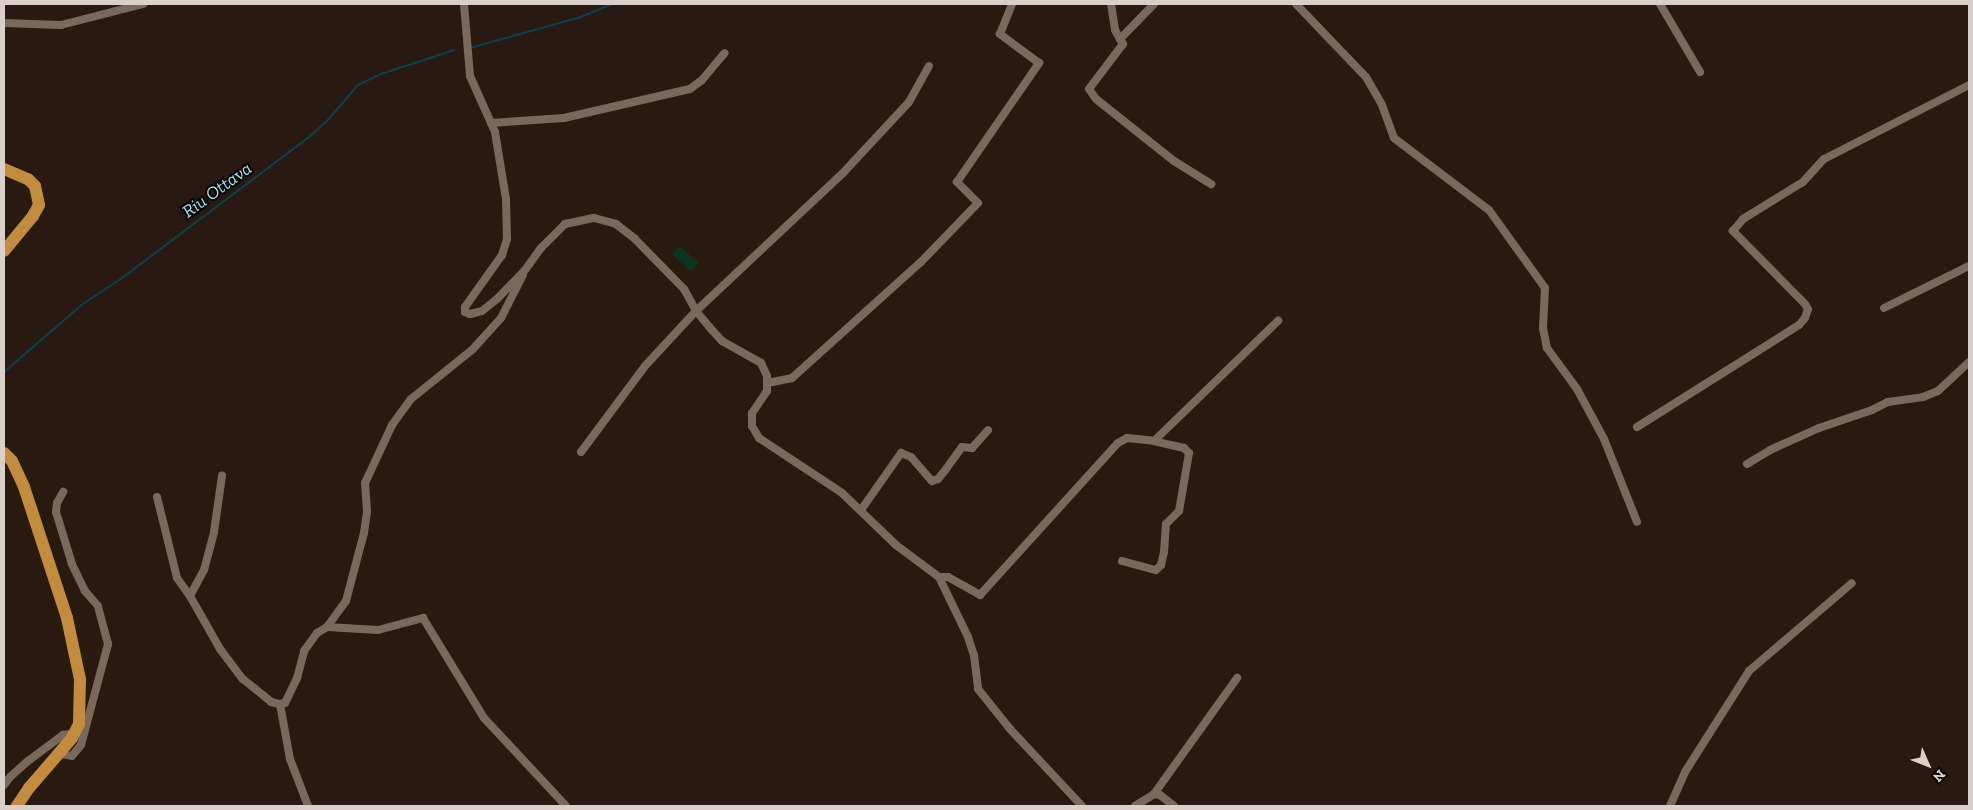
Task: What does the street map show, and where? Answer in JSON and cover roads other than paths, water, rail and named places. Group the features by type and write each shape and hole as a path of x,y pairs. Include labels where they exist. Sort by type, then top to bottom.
{"main road":[{"path":"4,169 28,179 35,186 38,205 33,216 4,251"},
{"path":"4,453 12,461 24,488 66,618 80,679 79,724 75,733 61,754 29,788 17,806"}],"street":[{"path":"4,23 61,25 143,4"},
{"path":"464,4 470,76 495,132 506,199 507,239 502,255 465,307 465,312 470,314 482,310 498,298 525,270 541,248 565,224 594,218 616,224 635,239 684,289 696,311 722,341 760,363 767,376 767,391 752,413 752,426 759,438 842,493 896,545 939,577 968,637 974,655 978,689 1016,736 1082,806"},
{"path":"767,383 792,378 920,262 978,203 956,182 1039,63 1000,34 1012,4"},
{"path":"1111,4 1115,30 1123,44 1089,89 1096,99 1174,161 1211,184"},
{"path":"1120,39 1154,4"},
{"path":"1296,4 1366,77 1382,105 1394,138 1489,210 1545,288 1543,328 1547,348 1577,388 1604,439 1637,522"},
{"path":"1660,4 1700,72"},
{"path":"491,123 564,118 690,88 702,80 725,53"},
{"path":"581,452 644,369 696,311 843,173 909,102 929,66"},
{"path":"1637,427 1798,325 1805,318 1808,309 1805,304 1733,232 1743,220 1803,182 1824,159 1969,85"},
{"path":"1884,308 1969,266"},
{"path":"157,497 177,578 190,596 220,649 243,678 271,702 286,703 304,651 317,633 327,626 346,601 364,533 367,511 366,483 392,425 412,399 473,349 501,318 525,270"},
{"path":"1154,440 1278,321"},
{"path":"1747,464 1770,450 1820,428 1872,410 1888,402 1923,397 1938,391 1969,362"},
{"path":"861,510 901,453 911,457 932,481 938,479 962,448 972,448 988,430"},
{"path":"939,577 948,576 980,595 1118,443 1127,438 1154,440 1184,448 1189,453 1178,511 1166,524 1161,565 1156,570 1122,561"},
{"path":"190,596 204,570 214,532 222,476"},
{"path":"61,754 72,756 81,745 108,644 98,606 85,591 72,564 59,521 57,503 62,492"},
{"path":"1670,806 1685,772 1749,671 1852,583"},
{"path":"327,626 378,630 424,618 484,718 566,806"},
{"path":"1135,806 1154,794 1238,678"},
{"path":"280,704 290,759 308,806"},
{"path":"4,786 10,776 63,735 75,733"},
{"path":"1154,794 1160,795 1174,806"}],"waterway":[{"name":"Riu Ottava","path":"470,48 581,17 612,4"},
{"name":"Riu Ottava","path":"4,372 84,303 118,281 308,138 327,121 358,85 381,74 454,50"}]}
